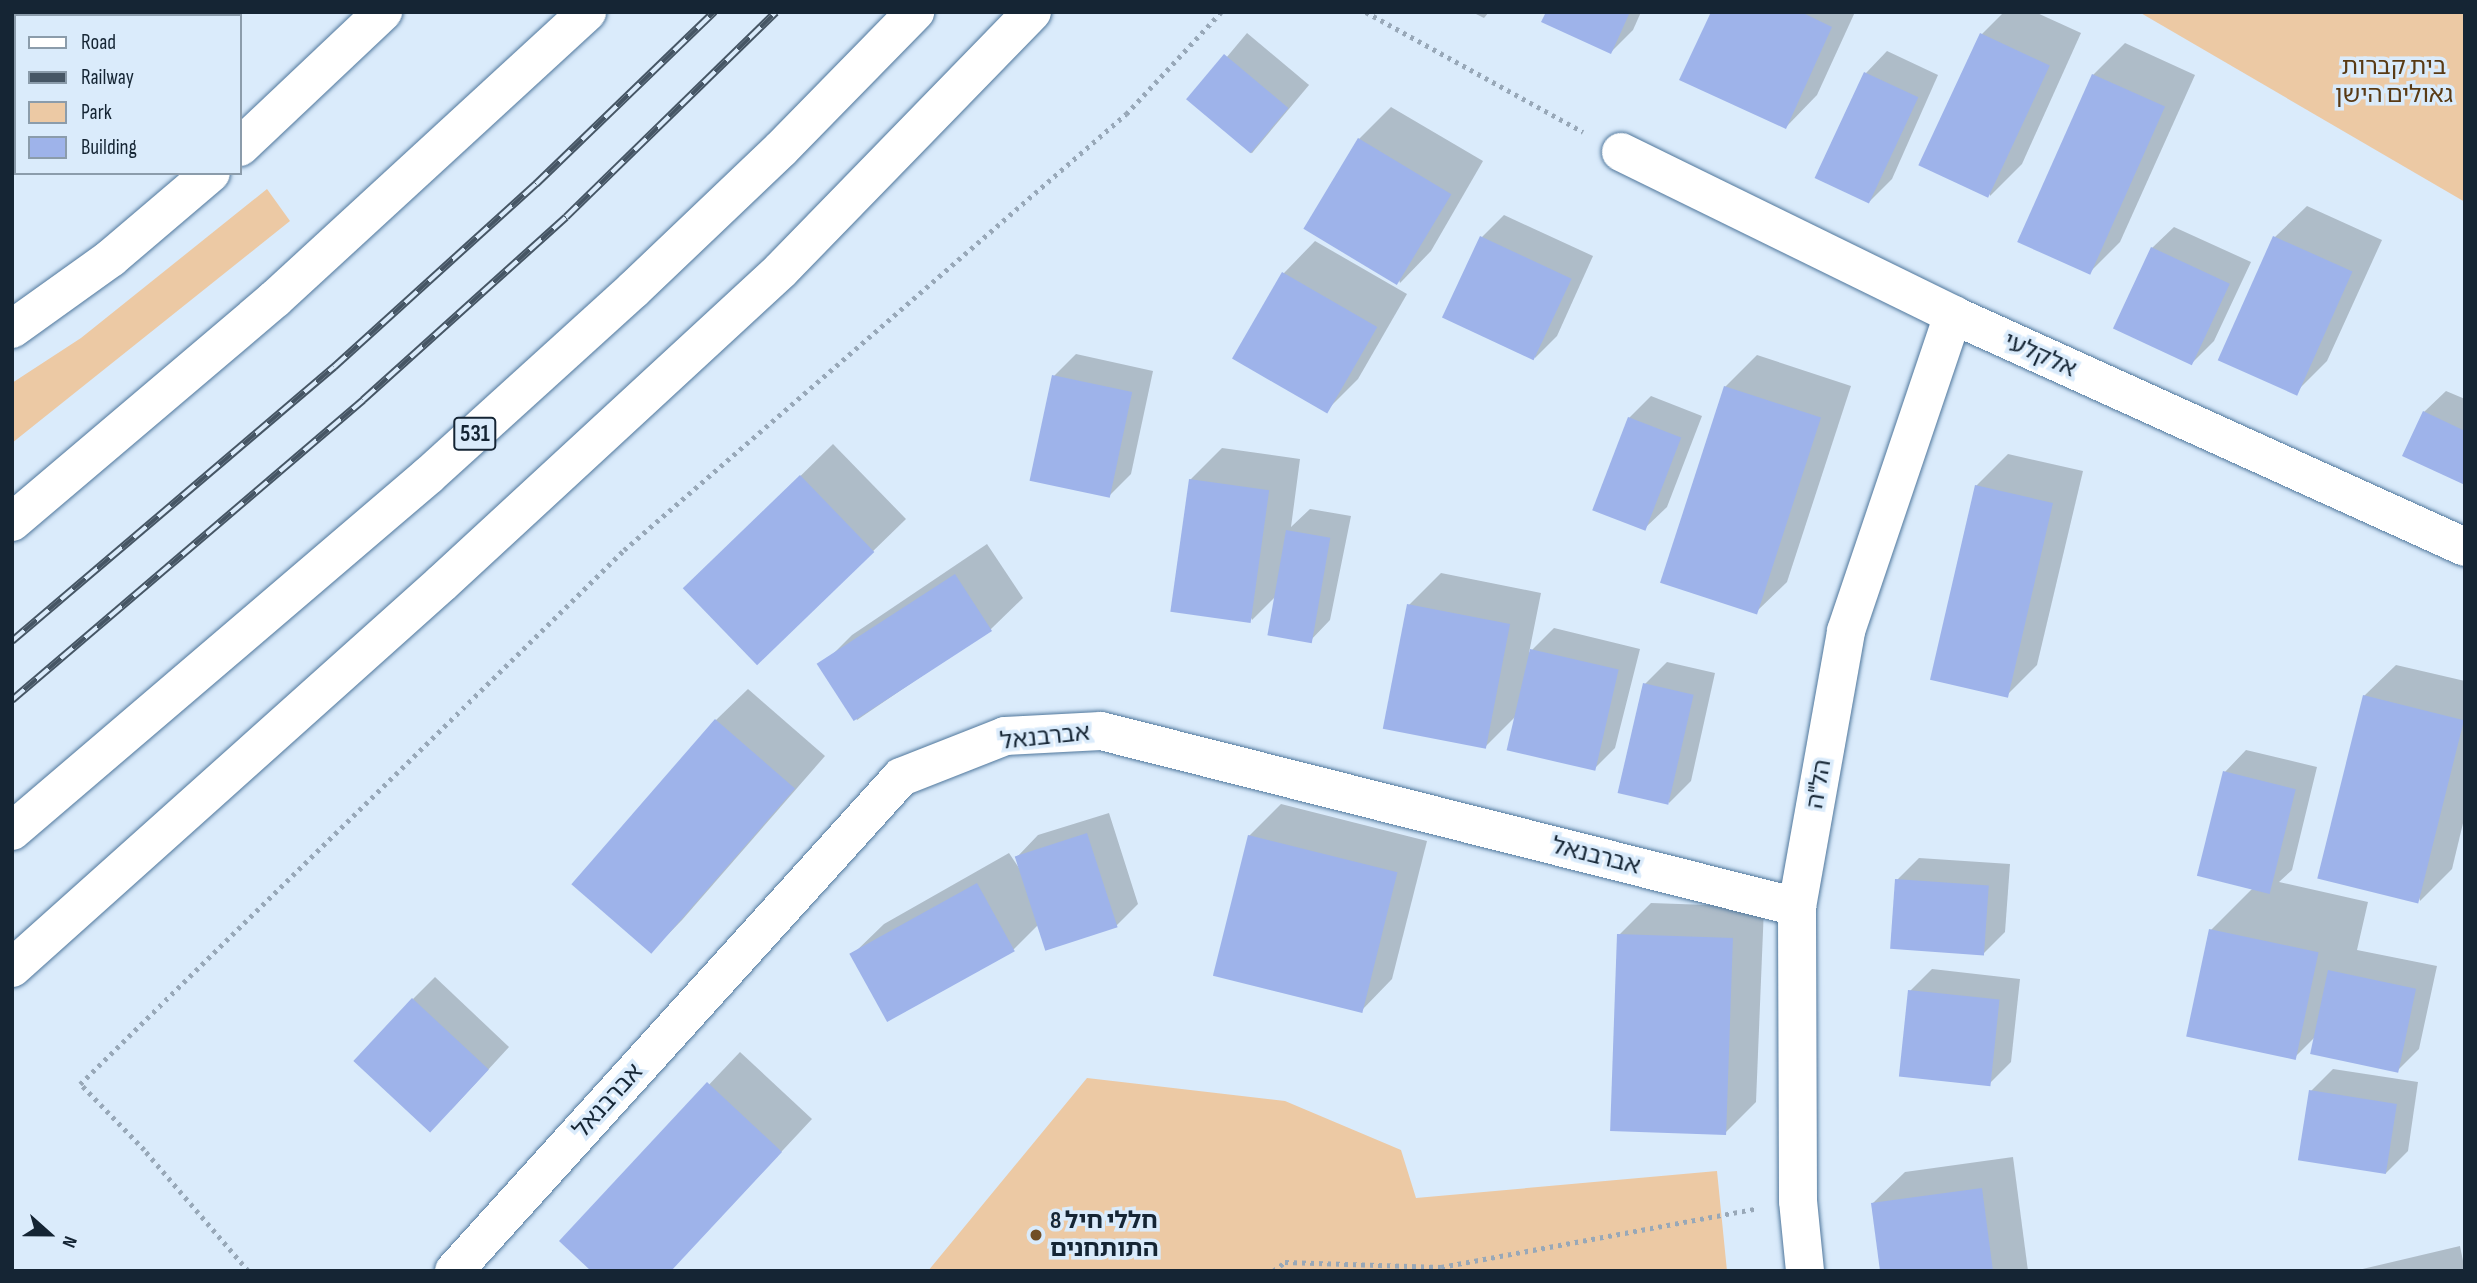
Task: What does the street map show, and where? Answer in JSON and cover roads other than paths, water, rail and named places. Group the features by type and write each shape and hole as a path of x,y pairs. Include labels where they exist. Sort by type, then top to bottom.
{"main road":[{"path":"242,144 383,12"},
{"path":"12,522 275,299 587,12"},
{"name":"531","path":"12,831 429,475 511,401 781,149 915,12"},
{"path":"12,968 442,583 781,270 1032,12"},
{"name":"אלקלעי","path":"1620,152 1953,315 2465,547"},
{"path":"12,329 111,258 209,175"},
{"name":"הל\"ה","path":"1805,1271 1798,1201 1797,907 1846,631 1953,315"},
{"name":"אברבנאל","path":"454,1271 901,777 1005,736 1101,732 1797,907"}],"railway":[{"path":"12,641 334,367 536,184 714,12"},
{"path":"12,700 363,400 566,217 776,12"}],"place":[{"name":"8 חללי חיל התותחנים","path":"1036,1235"}],"park label":[{"name":"בית קברות גאולים הישן","path":"2394,81"}]}
